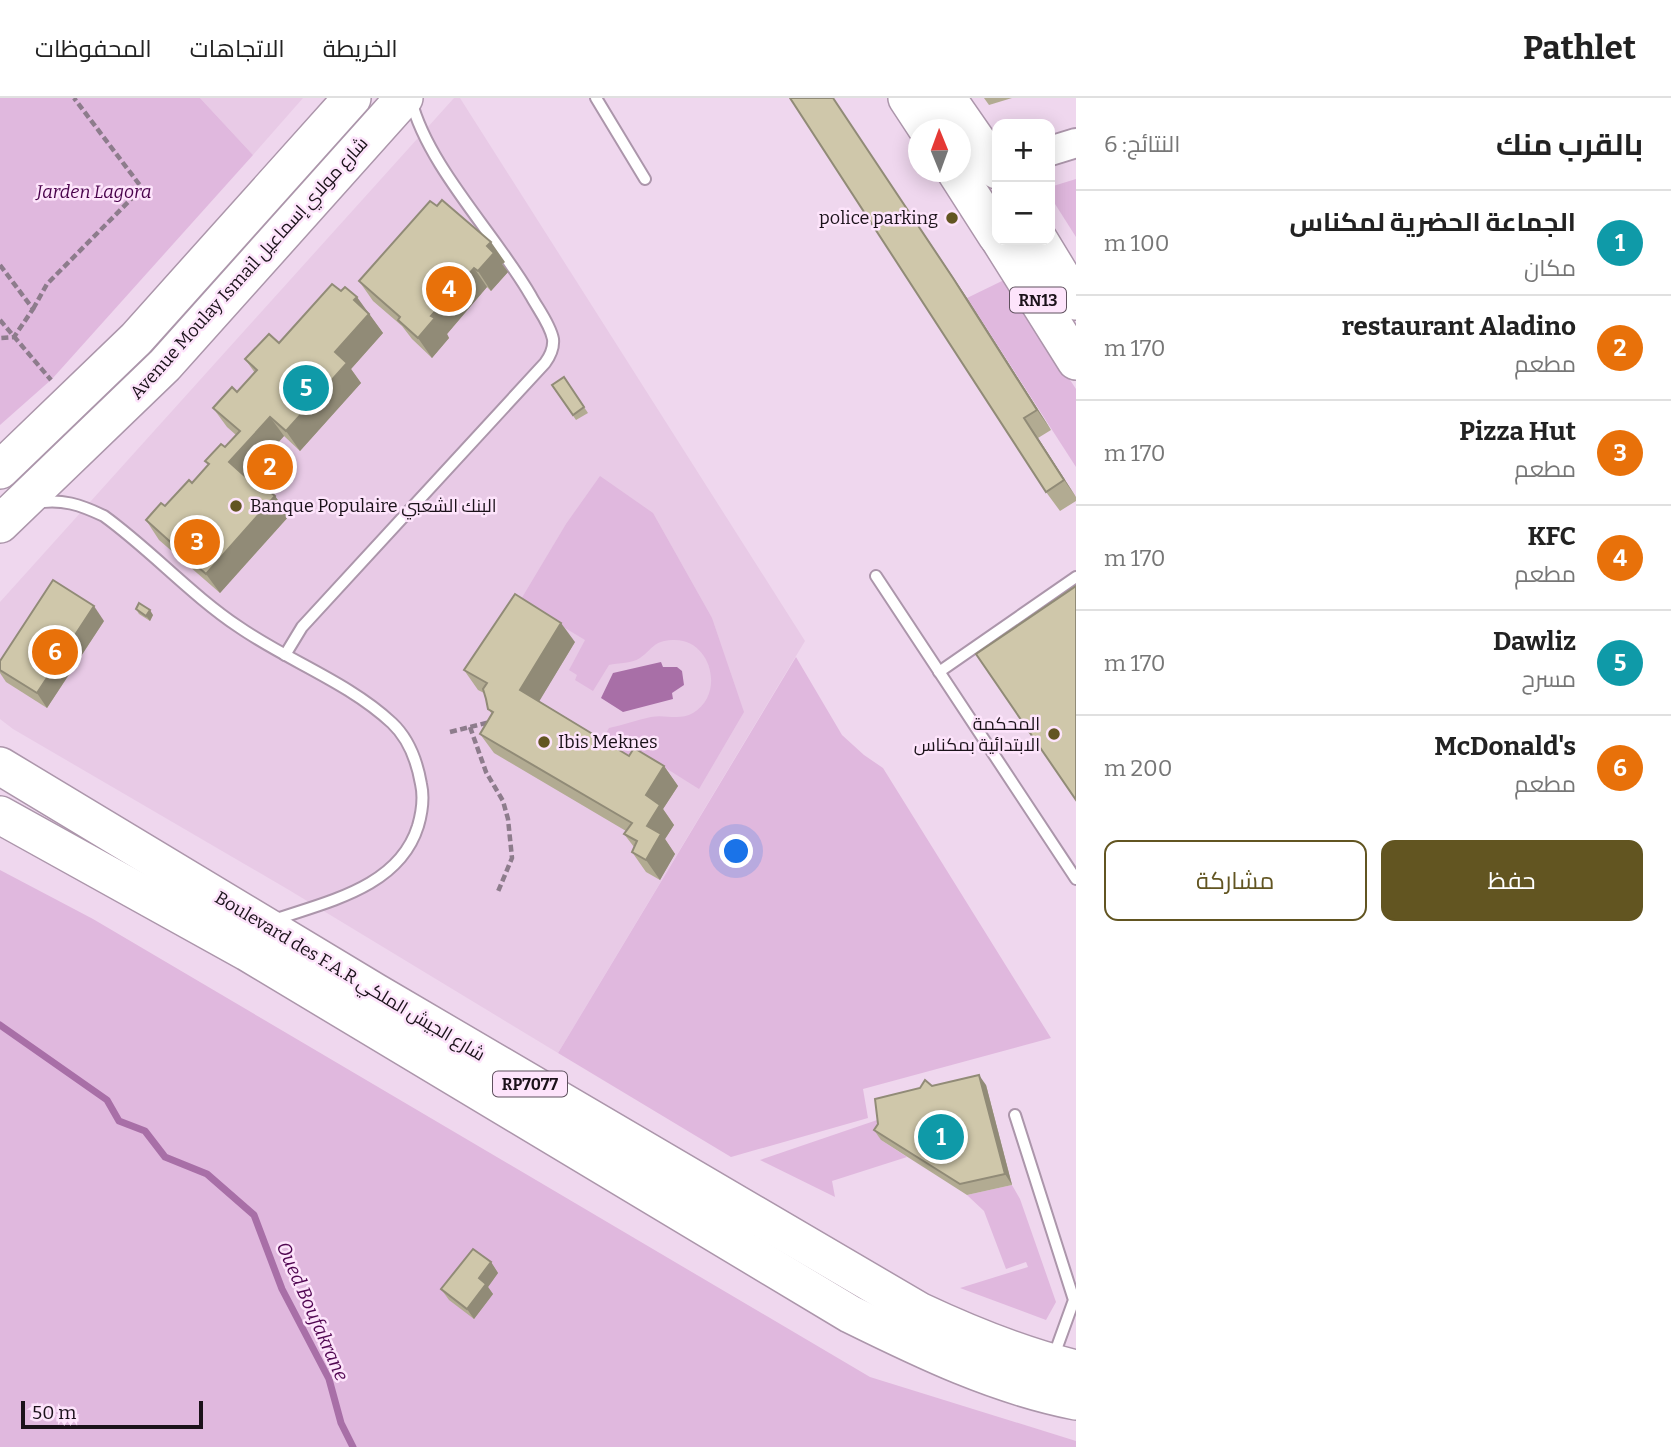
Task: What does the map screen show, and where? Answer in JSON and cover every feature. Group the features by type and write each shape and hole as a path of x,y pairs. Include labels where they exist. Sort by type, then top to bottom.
{"main road":[{"name":"Avenue Moulay Ismail شارع مولاي إسماعيل","path":"0,470 136,339 352,98"},
{"name":"Avenue Moulay Ismail شارع مولاي إسماعيل","path":"4,520 165,365 404,98"},
{"path":"907,98 921,119"},
{"path":"947,98 992,160"},
{"name":"RN13","path":"963,182 992,227"},
{"name":"RN13","path":"1003,245 1076,361"},
{"name":"RN13","path":"1042,245 1076,301"},
{"name":"Boulevard des F.A.R شارع الجيش الملكي","path":"0,766 263,925 919,1311 974,1336 1064,1366"},
{"name":"Boulevard des F.A.R شارع الجيش الملكي","path":"0,815 247,952 850,1314 926,1352 985,1376 1042,1394 1076,1401"},
{"path":"0,830 41,839"}],"street":[{"path":"1055,150 1076,144"},
{"path":"971,172 992,168"}],"lane":[{"path":"285,655 302,627 545,363 553,349 551,332 516,269 445,169 416,120 411,98"},
{"path":"596,98 645,179"},
{"path":"4,520 25,505 60,501 79,504 104,516 228,621 348,691 393,723 412,752 422,788 422,806 414,840 405,855 393,868 351,893 263,925"},
{"path":"876,576 1076,879"},
{"path":"939,672 1076,577"},
{"path":"1015,1115 1075,1301 1064,1366"}],"path":[{"path":"13,337 47,284 142,188 74,98"},
{"path":"0,265 33,309"},
{"path":"0,320 52,379"},
{"path":"0,338 13,337"},
{"path":"450,732 499,719"},
{"path":"470,727 486,772 503,801 508,819 512,858 497,894"}],"shaded area":[{"path":"200,98 303,98 253,155"},
{"path":"454,98 460,98 805,641 558,1053 0,719 0,602"},
{"path":"661,662 663,667 677,667 682,671 684,685 672,693 673,699 623,712 601,698 613,673"}],"green space":[{"name":"Jarden Lagora","path":"0,98 200,98 253,155 52,379 0,425"},
{"path":"1076,179 1076,237 1055,204 1055,185"},
{"path":"1004,280 1076,389 1076,467 967,298"},
{"path":"600,476 653,513 712,618 744,712 699,789 648,757 642,765 604,742 609,728 651,717 688,715 703,704 709,693 710,668 696,647 685,641 661,642 637,660 609,665 593,691 575,680 577,675 569,670 585,640 520,601 566,524"},
{"path":"796,657 842,735 883,768 1051,1038 863,1089 868,1118 731,1157 558,1053"},
{"path":"0,870 93,919 870,1377 1076,1441 1076,1447 0,1447"},
{"path":"883,1118 881,1140 907,1157 832,1181 835,1197 760,1160"},
{"path":"1012,1185 1020,1199 1056,1302 1046,1320 960,1288 1028,1267 1026,1262 1006,1269 984,1211 967,1195"}],"building":[{"path":"790,98 833,98 1037,410 1024,418 1064,480 1046,492"},
{"path":"442,200 491,242 487,246 494,253 478,271 474,268 431,316 435,318 418,338 398,320 400,317 359,281 430,201 437,206"},
{"path":"332,284 341,291 345,287 357,297 354,300 369,314 335,352 347,363 286,431 270,417 229,462 258,488 261,484 275,496 206,574 146,520 161,503 165,506 189,480 192,483 209,464 205,461 221,444 225,447 240,431 213,408 232,387 237,392 257,370 245,359 269,334 279,343"},
{"path":"564,377 584,407 573,415 552,385"},
{"path":"53,580 94,606 37,693 0,670 0,661"},
{"name":"المحكمة الابتدائية بمكناس","path":"1076,586 1076,800 976,654"},
{"name":"Ibis Meknes","path":"515,594 561,623 520,690 629,756 634,748 664,766 646,795 660,805 647,826 661,834 646,860 632,852 637,841 624,834 632,823 480,734 493,712 488,709 483,689 487,683 464,670"},
{"path":"139,603 150,610 146,616 136,609"},
{"path":"979,1075 1005,1174 960,1184 874,1130 878,1124 875,1099 920,1088 925,1080 932,1086"},
{"path":"473,1249 491,1262 479,1278 486,1284 467,1309 441,1289"}],"waterway":[{"name":"Oued Boufakrane","path":"0,1025 107,1100 119,1121 145,1131 165,1157 207,1174 254,1215 282,1289 329,1379 341,1423 353,1447"}],"place":[{"name":"police parking","path":"952,218"},
{"name":"KFC","path":"449,289"},
{"name":"Dawliz","path":"306,388"},
{"name":"restaurant Aladino","path":"270,467"},
{"name":"Banque Populaire البنك الشعبي","path":"236,506"},
{"name":"Pizza Hut","path":"197,542"},
{"name":"McDonald's","path":"55,652"},
{"name":"المحكمة الابتدائية بمكناس","path":"1054,734"},
{"name":"Ibis Meknes","path":"544,742"},
{"name":"الجماعة الحضرية لمكناس","path":"941,1137"}]}
